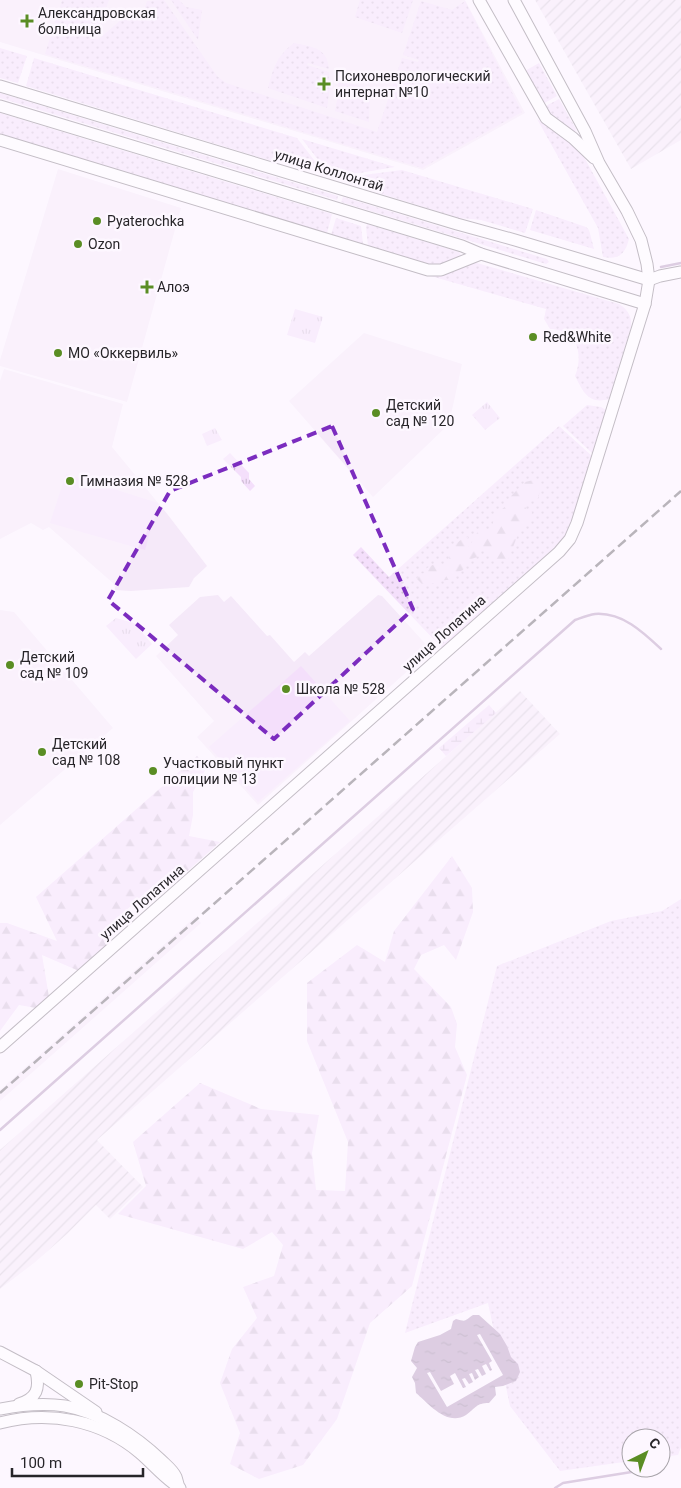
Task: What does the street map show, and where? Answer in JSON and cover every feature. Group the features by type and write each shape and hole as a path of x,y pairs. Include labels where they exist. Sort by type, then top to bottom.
{"street":[{"path":"479,0 546,118 573,138 599,163"},
{"path":"514,0 585,131 599,163"},
{"name":"улица Коллонтай","path":"0,86 649,280"},
{"path":"0,106 462,246 481,254 645,304"},
{"path":"573,138 585,131"},
{"path":"0,140 428,270 441,270 481,254"},
{"name":"улица Лопатина","path":"0,1047 559,552 570,539 577,523 645,304 649,280 647,264 640,240 627,211 599,163"},
{"path":"649,280 681,272"},
{"path":"0,1352 36,1371 146,1446 175,1475 180,1488"},
{"path":"0,1409 15,1406 28,1401 34,1396 38,1380 36,1371"},
{"path":"15,1406 64,1406 78,1409 120,1428"},
{"path":"0,1423 15,1419 45,1417 70,1419 94,1426 130,1445 148,1460 169,1482 180,1488"}],"highlighted area":[{"path":"332,426 413,609 274,739 108,600 170,491"}],"shaded area":[{"name":"Психоневрологический интернат №10","path":"0,0 465,0 525,113 423,170 0,42"},
{"path":"535,0 681,0 681,140 631,169"},
{"path":"58,169 181,208 127,402 0,366 0,360"},
{"name":"Детский сад № 120","path":"364,333 462,364 449,424 373,497 289,401"},
{"name":"Гимназия № 528","path":"4,369 123,404 112,447 207,566 194,578 189,587 131,591 115,590 114,584 49,527 43,530 31,523 0,539 0,381"},
{"name":"Школа № 528","path":"218,595 224,602 231,596 267,636 270,635 294,662 305,652 309,656 378,595 382,596 431,650 258,805 197,737 214,721 156,656 178,635 169,625 200,597"},
{"name":"Детский сад № 108","path":"0,610 14,612 113,728 0,825"},
{"path":"520,691 560,734 97,1140 143,1187 110,1219 96,1205 34,1263 0,1289 0,1150"},
{"path":"195,917 201,923 0,1101 0,1090"}],"green space":[{"path":"62,0 109,0 94,39 98,40 130,12 143,13 147,1 164,0 217,76 226,83 377,132 402,58 418,62 419,60 403,55 421,1 452,10 465,1 522,112 422,168 45,54"},
{"path":"171,0 179,0 186,7 202,10 198,40"},
{"path":"360,0 413,0 402,33 355,17"},
{"path":"294,43 318,49 325,56 329,69 308,63 307,65 329,72 330,86 327,108 268,88 276,63"},
{"path":"0,48 27,56 18,83 0,78"},
{"path":"34,58 297,138 321,169 277,156 275,162 26,86"},
{"path":"539,63 557,96 541,105 523,72"},
{"path":"338,81 370,88 369,122 335,111 339,90"},
{"path":"0,93 338,196 337,200 0,98"},
{"path":"559,99 576,129 575,132 572,133 542,108"},
{"path":"0,113 332,214 327,233 0,134"},
{"path":"537,119 571,143 584,157 629,239 626,249 617,257 603,257 598,228"},
{"path":"302,139 395,167 342,176 326,170"},
{"path":"402,170 533,209 525,233 481,220 459,218 372,191 373,188 354,182 356,176"},
{"path":"343,197 547,259 549,262 546,264 341,202"},
{"path":"536,210 586,227 589,230 594,249 530,230"},
{"path":"336,218 361,226 363,244 331,235"},
{"path":"367,224 459,252 461,256 440,265 429,264 368,246"},
{"path":"473,263 619,304 625,309 630,316 631,327 609,399 596,400 584,391 575,376 579,359 576,344 567,334 559,330 550,329 544,319 546,309 427,275"},
{"path":"295,309 323,317 315,343 287,335"},
{"path":"487,402 500,418 485,430 472,415"},
{"path":"587,405 601,407 606,410 592,453 563,426"},
{"path":"559,426 592,456 570,529 550,552 442,648 353,555 361,547 389,577"},
{"path":"215,428 222,440 207,446 202,434"},
{"path":"230,453 249,473 249,479 255,486 250,491 241,481 241,477 223,459"},
{"path":"66,474 158,503 145,550 50,523"},
{"path":"538,479 542,485 537,501 529,499 524,505 527,510 532,512 527,525 520,529 508,560 497,559 488,551 481,551 477,557 469,560 463,570 455,573 449,580 423,585 417,579 419,574 425,573 427,568 436,563 448,566 451,548 463,538 468,537 466,544 469,547 481,526 485,525 485,530 491,530 495,515 507,505 511,496 525,482"},
{"path":"116,618 134,623 152,644 136,659 106,626"},
{"path":"301,666 350,721 258,802 209,747"},
{"path":"489,705 496,713 446,756 439,748"},
{"path":"197,756 207,767 193,792 193,815 189,836 220,842 162,894 153,886 122,914 109,944 79,971 42,955 49,997 36,1008 19,1005 0,1031 0,923 7,923 57,941 36,897"},
{"path":"452,856 472,888 473,912 456,960 444,945 421,955 414,969 451,1007 457,1024 455,1047 467,1075 412,1286 370,1323 337,1419 303,1465 259,1479 230,1464 240,1433 220,1383 232,1349 257,1318 243,1287 274,1276 283,1245 272,1232 243,1249 118,1214 146,1186 133,1142 200,1083 261,1109 319,1115 312,1153 316,1190 345,1191 348,1142 307,1041 307,983 357,945 385,962 394,931"},
{"path":"681,899 681,1447 678,1455 671,1456 671,1428 621,1428 621,1462 560,1471 510,1406 488,1303 405,1333 497,966 611,921 662,911"}],"water":[{"path":"473,1315 479,1315 500,1334 511,1357 518,1364 520,1372 516,1381 495,1387 496,1395 489,1403 479,1405 459,1418 452,1418 432,1408 416,1393 412,1377 417,1368 411,1361 418,1342 440,1335 451,1329 453,1321 456,1319 464,1321","holes":["480,1334 503,1375 447,1407 427,1373 430,1372 441,1391 454,1384 450,1376 455,1373 463,1388 466,1387 462,1379 465,1378 469,1384 473,1382 469,1374 472,1373 475,1380 479,1377 475,1370 478,1369 482,1376 486,1374 482,1366 486,1364 490,1371 492,1370 489,1363 492,1361 477,1335"]}],"waterway":[{"path":"661,267 681,263"},
{"path":"0,1130 575,620 595,614 614,616 631,624 661,649"},
{"path":"555,1488 563,1483 621,1474"}],"railway":[{"path":"0,1093 681,491"}],"place":[{"name":"Александровская больница","path":"27,21"},
{"name":"Психоневрологический интернат №10","path":"324,84"},
{"name":"Pyaterochka","path":"97,221"},
{"name":"Ozon","path":"78,244"},
{"name":"Алоэ","path":"147,287"},
{"name":"Red&White","path":"533,337"},
{"name":"МО «Оккервиль»","path":"58,353"},
{"name":"Детский сад № 120","path":"376,413"},
{"name":"Гимназия № 528","path":"70,481"},
{"name":"Детский сад № 109","path":"10,665"},
{"name":"Школа № 528","path":"286,689"},
{"name":"Детский сад № 108","path":"42,752"},
{"name":"Участковый пункт полиции № 13","path":"153,771"},
{"name":"Pit-Stop","path":"79,1384"}]}
